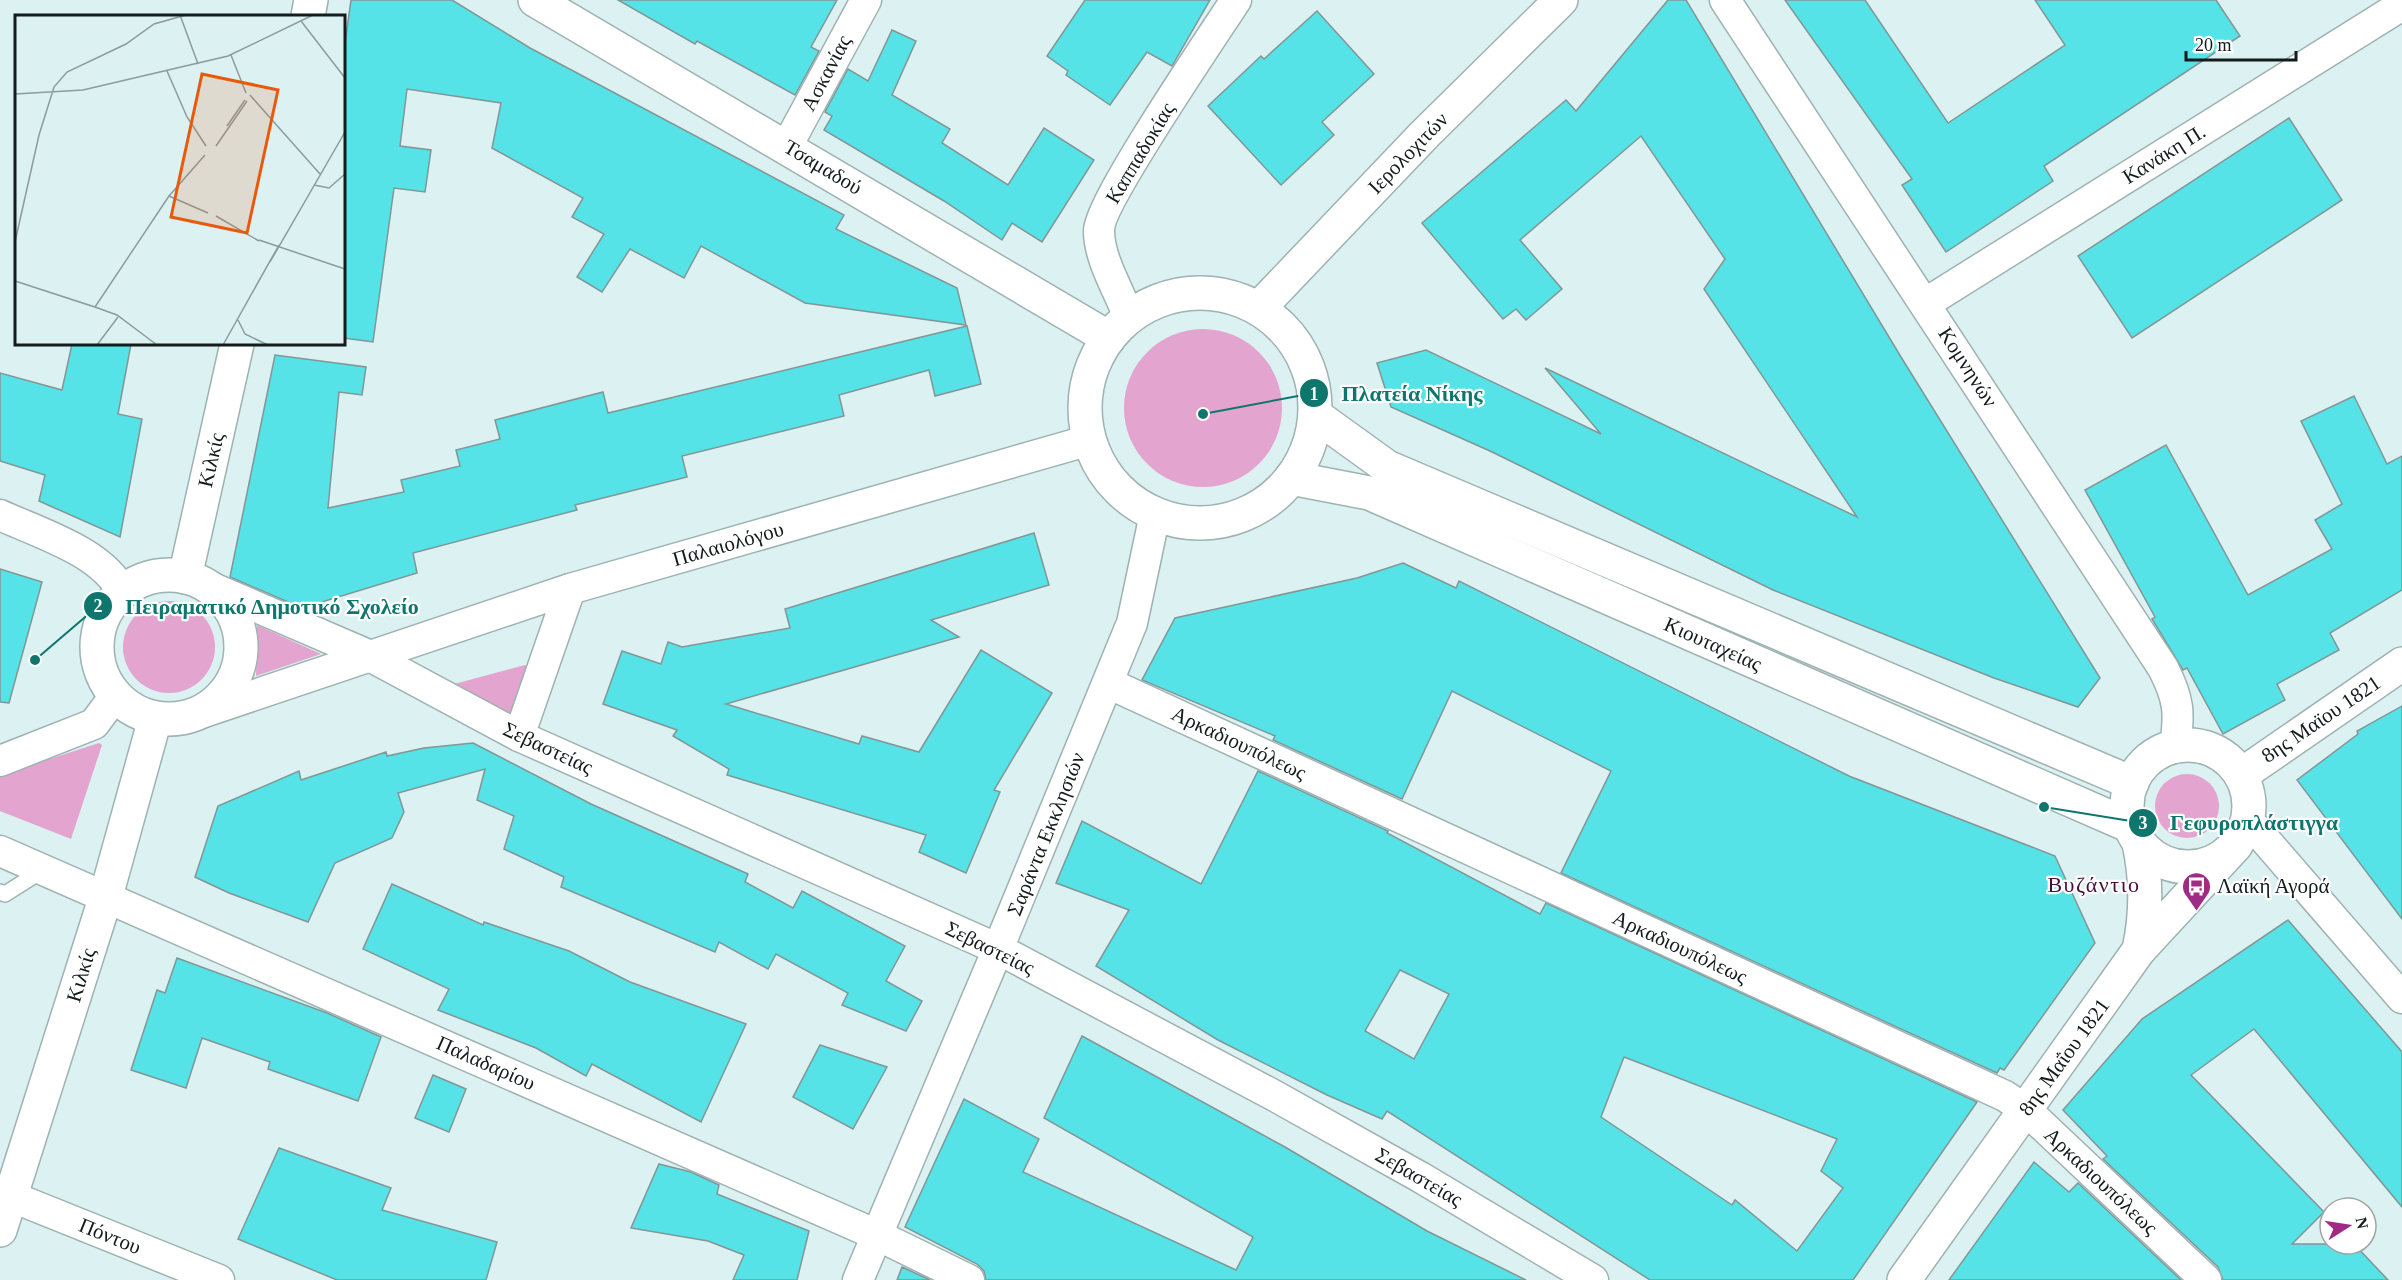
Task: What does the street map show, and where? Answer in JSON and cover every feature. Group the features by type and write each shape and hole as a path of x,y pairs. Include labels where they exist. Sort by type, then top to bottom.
{"street":[{"path":"308,15 311,0"},
{"name":"Τσαμαδού","path":"535,0 570,8 787,146 1119,327"},
{"name":"Ασκανίας","path":"787,146 866,0"},
{"name":"Καππαδοκίας","path":"1119,327 1100,244 1100,221 1130,167 1236,0"},
{"name":"Ιερολοχιτών","path":"1259,308 1425,134 1561,0"},
{"name":"Κομνηνών","path":"1725,0 1926,303 2163,668 2175,693 2179,711 2175,747"},
{"name":"Κανάκη Π.","path":"1926,303 2402,5"},
{"path":"1192,292 1227,295 1259,308 1281,325 1299,348 1311,380 1315,415 1308,449 1291,478 1257,508 1229,519 1199,523 1155,514 1130,499 1109,479 1090,440 1085,410 1087,387 1093,364 1119,327 1159,300 1192,292"},
{"name":"Κιλκίς","path":"196,582 237,345"},
{"name":"Κιουταχείας","path":"1315,415 1387,467 2132,783"},
{"name":"Παλαιολόγου","path":"192,716 570,589 1090,440"},
{"name":"Κιουταχείας","path":"1291,478 1369,493 2134,834"},
{"name":"Σαράντα Εκκλησιών","path":"858,1280 1108,683 1135,612 1155,514"},
{"path":"0,515 100,563 116,578 122,592"},
{"path":"172,575 196,582 227,604 234,615 238,626 241,653 234,680 226,692 211,706 192,716 178,720 155,718 138,713 116,696 100,672 96,645 104,614 122,592 147,578 172,575"},
{"name":"Σεβαστείας","path":"196,582 368,656 519,736 998,949 1275,1096 1420,1177 1593,1280"},
{"path":"519,736 570,589"},
{"name":"8ης Μαϊου 1821","path":"2241,775 2402,664"},
{"name":"Αρκαδιουπόλεως","path":"1108,683 2005,1096 2026,1110 2206,1280"},
{"path":"0,761 94,724 116,696"},
{"name":"Κιλκίς","path":"0,1230 5,1194 106,896 155,718"},
{"path":"2134,834 2160,861 2187,868 2215,862 2242,832 2248,792 2241,775 2229,760 2213,750 2194,745 2175,747 2149,759 2132,783 2127,811 2144,869 2146,901 2139,951"},
{"path":"2242,832 2402,998"},
{"name":"8ης Μαΐου 1821","path":"1904,1280 2139,951 2242,832"},
{"name":"Παλαδαρίου","path":"0,850 877,1235 969,1280"},
{"name":"Πόντου","path":"5,1194 219,1280"}],"lane":[{"path":"0,892 5,894 45,869"}],"shaded area":[{"path":"1203,329 1233,335 1259,352 1276,378 1282,408 1276,438 1259,464 1233,481 1203,487 1173,481 1147,464 1130,438 1124,408 1130,378 1147,352 1173,335"},
{"path":"169,601 187,605 201,615 211,629 215,647 211,665 201,679 187,689 169,693 151,689 137,679 127,665 123,647 127,629 137,615 151,605"},
{"path":"257,625 321,654 256,676"},
{"path":"525,665 529,668 511,715 454,691 454,684"},
{"path":"99,743 102,745 71,839 0,811 0,775"},
{"path":"2187,774 2205,780 2213,788 2219,806 2213,824 2205,832 2187,838 2169,832 2161,824 2155,806 2161,788 2169,780"}],"building":[{"path":"351,0 452,0 530,48 844,215 836,229 957,288 966,325 805,303 701,246 684,278 630,249 602,292 577,277 604,234 572,217 583,198 492,148 501,103 407,89 400,146 431,150 425,192 394,188 373,342 345,338 345,43"},
{"path":"618,0 837,0 811,47 819,51 795,95 697,41 695,44"},
{"path":"1085,0 1210,0 1172,66 1147,52 1110,105 1066,75 1068,71 1047,56"},
{"path":"1668,0 1686,0 1901,357 2100,678 2078,707 1994,678 1773,590 1490,451 1391,407 1377,363 1426,350 1601,434 1545,368 1857,517 1704,289 1725,259 1641,136 1520,240 1562,289 1526,320 1516,309 1503,319 1422,223 1566,100 1576,111"},
{"path":"1785,0 1865,0 1948,123 2065,45 2035,0 2216,0 2240,36 2044,166 2053,181 1946,252 1902,185 1912,179"},
{"path":"1317,11 1374,74 1322,122 1334,135 1281,185 1208,106 1261,56 1264,59"},
{"path":"892,30 916,41 892,95 950,129 942,143 1008,185 1044,128 1094,160 1042,242 1012,223 1002,240 944,201 824,130 832,116 825,112 848,69 868,81"},
{"path":"2289,118 2342,200 2132,338 2078,256"},
{"path":"967,326 981,384 935,396 929,370 839,395 844,416 682,456 687,477 575,505 577,510 413,553 417,573 302,608 230,577 275,355 366,367 362,395 339,392 328,508 404,492 401,480 460,466 456,450 500,439 495,420 603,392 608,413"},
{"path":"72,345 131,345 118,414 142,419 120,537 39,501 45,475 0,461 0,373 62,390"},
{"path":"2354,396 2387,464 2402,456 2402,590 2330,633 2339,650 2277,684 2285,700 2223,734 2187,668 2183,670 2152,619 2155,617 2085,490 2166,445 2248,595 2332,549 2315,520 2342,504 2301,421"},
{"path":"1034,533 1049,585 931,620 959,637 726,704 859,744 862,736 919,752 981,650 1052,693 994,790 1000,792 966,873 919,852 926,835 727,775 729,769 673,736 677,730 603,704 622,651 661,664 668,642 682,647 790,628 785,609"},
{"path":"1403,563 1456,588 1459,581 1849,776 2055,856 2095,943 2004,1070 2000,1068 1997,1073 1561,873 1611,771 1452,691 1402,799 1273,740 1275,736 1142,680 1175,618 1357,578"},
{"path":"0,569 42,582 9,703 0,702"},
{"path":"2402,706 2402,919 2297,780 2358,734 2357,731"},
{"path":"473,743 591,804 748,874 745,882 793,908 802,891 905,946 886,981 922,1001 906,1031 842,1005 848,993 776,954 768,969 719,942 715,952 561,887 564,877 504,849 514,816 477,800 485,769 398,793 404,812 392,838 335,863 308,922 229,893 195,877 218,806 299,771 301,780 386,752 387,756 424,748"},
{"path":"1258,771 1388,831 1387,833 1540,914 1546,903 1977,1102 1853,1280 1650,1280 1387,1111 1382,1119 1327,1095 1218,1040 1096,966 1129,910 1056,883 1082,821 1201,884","holes":["1400,970 1449,994 1414,1059 1365,1031","1624,1057 1837,1139 1821,1171 1843,1188 1797,1251 1735,1200 1732,1205 1601,1117"]},
{"path":"392,884 483,925 484,922 569,951 630,982 746,1024 701,1122 592,1064 586,1076 536,1048 438,1010 449,989 363,949"},
{"path":"2288,920 2402,1052 2402,1207 2254,1029 2191,1075 2318,1206 2318,1218 2292,1244 2318,1244 2318,1256 2365,1256 2388,1280 2223,1280 2218,1267 2103,1159 2107,1156 2063,1110 2142,1019"},
{"path":"177,958 327,1013 381,1037 358,1101 268,1069 270,1062 202,1038 186,1088 131,1070 157,990 165,993"},
{"path":"1082,1036 1285,1147 1427,1231 1526,1280 986,1280 984,1271 977,1264 905,1227 964,1099 1039,1139 1023,1172 1236,1270 1253,1237 1044,1118"},
{"path":"820,1045 887,1067 853,1129 793,1097"},
{"path":"433,1075 466,1089 449,1132 415,1118"},
{"path":"279,1148 391,1188 382,1210 497,1242 486,1280 337,1280 238,1239"},
{"path":"2034,1162 2069,1192 2078,1183 2181,1280 1949,1280"},
{"path":"659,1164 691,1172 719,1185 717,1194 809,1231 797,1280 733,1280 744,1255 708,1241 631,1228"},
{"path":"902,1267 930,1280 897,1280"}],"place":[{"name":"Πλατεία Νίκης","path":"1203,414"},
{"name":"Πειραματικό Δημοτικό Σχολείο","path":"35,660"},
{"name":"Γεφυροπλάστιγγα","path":"2044,807"},
{"name":"Λαϊκή Αγορά","path":"2196,912"}],"district":[{"name":"Βυζάντιο","path":"2094,884"}]}
